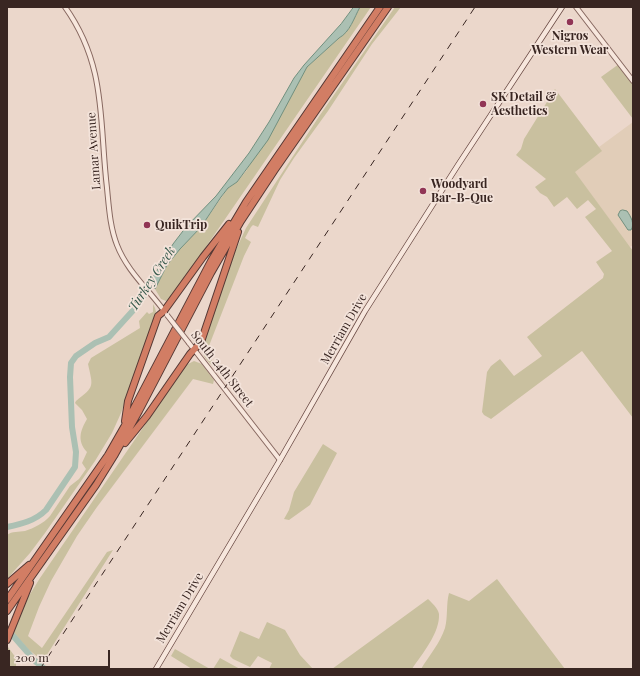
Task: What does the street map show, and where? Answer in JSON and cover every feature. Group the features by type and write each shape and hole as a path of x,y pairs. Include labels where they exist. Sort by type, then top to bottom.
{"highway":[{"path":"124,427 128,401 158,316 166,313 203,257 246,202 380,7"},
{"path":"10,599 34,572 96,485 139,411 211,273 242,221 278,165 388,7"},
{"path":"7,611 10,599 36,558 93,478 124,427 211,261 246,202"},
{"path":"114,456 147,416 202,339 242,221"},
{"path":"7,584 36,558"},
{"path":"7,640 34,572"}],"main road":[{"name":"Merriam Drive","path":"156,669 280,460 368,306 458,165 562,7"}],"street":[{"name":"Lamar Avenue","path":"65,7 86,44 97,78 111,228 122,256 147,290"},
{"path":"576,7 633,81"},
{"name":"South 24th Street","path":"147,290 280,460"}],"shaded area":[{"path":"360,7 371,7 190,270 168,300 166,301 161,299 155,289 167,265 201,227 228,188 237,182 246,171 307,67 346,32"},
{"path":"395,7 401,7 372,44 328,111 294,158 280,180 258,227 253,225 245,238 251,242 244,256 207,351 215,366 213,366 205,357 203,345 234,254 246,228 320,115"},
{"path":"619,64 633,82 633,119 601,77"},
{"path":"555,89 602,151 575,172 633,251 633,418 582,351 491,419 482,412 487,372 491,366 500,359 514,376 542,356 527,337 603,278 604,274 596,262 612,251 585,217 596,209 588,200 577,209 567,197 554,207 547,197 540,193 535,187 546,179 516,155 521,149 524,139"},
{"path":"633,122 633,245 630,247 574,172 601,151 599,147"},
{"path":"153,304 156,312 121,413 112,433 95,461 45,533 7,579 7,535 13,532 28,530 45,521 70,486 79,479 86,469 82,463 87,452 82,444 81,432 87,419 82,410 75,403 91,386 91,377 88,364 91,358 140,328 139,321 147,312 149,314 153,312"},
{"path":"194,361 202,364 214,380 213,384 193,379 97,507 77,536 51,581 28,636 42,648 107,552 113,550 43,661 29,650 13,632 27,599 186,365"},
{"path":"323,444 337,453 310,505 289,520 284,519 289,510 294,492"},
{"path":"497,579 565,669 421,669 443,634 449,593 469,601"},
{"path":"428,599 435,606 439,614 439,621 434,636 412,669 332,669"},
{"path":"267,622 285,630 300,655 313,669 269,669 272,663 258,656 250,667 230,656 240,631 259,639"},
{"path":"8,647 16,658 16,669 7,669"},
{"path":"175,649 210,669 192,669 171,656"},
{"path":"220,658 240,669 213,669"}],"water":[{"path":"354,7 360,7 349,28 307,67 268,140 237,182 228,188 221,197 201,227 167,265 155,289 150,282 173,244 186,227 216,196 249,153 269,122 294,78"},
{"path":"620,211 627,211 633,223 631,230 628,230 618,215"}],"waterway":[{"name":"Turkey Creek","path":"7,527 28,522 42,514 75,467 76,452 72,427 70,377 71,363 76,356 95,343 109,337 138,305 156,277"},
{"name":"Turkey Creek","path":"7,629 36,662 45,669"}],"railway":[{"path":"40,669 475,7"}],"place":[{"name":"Nigros Western Wear","path":"570,22"},
{"name":"SK Detail & Aesthetics","path":"483,104"},
{"name":"Woodyard Bar-B-Que","path":"423,191"},
{"name":"QuikTrip","path":"147,225"}]}
